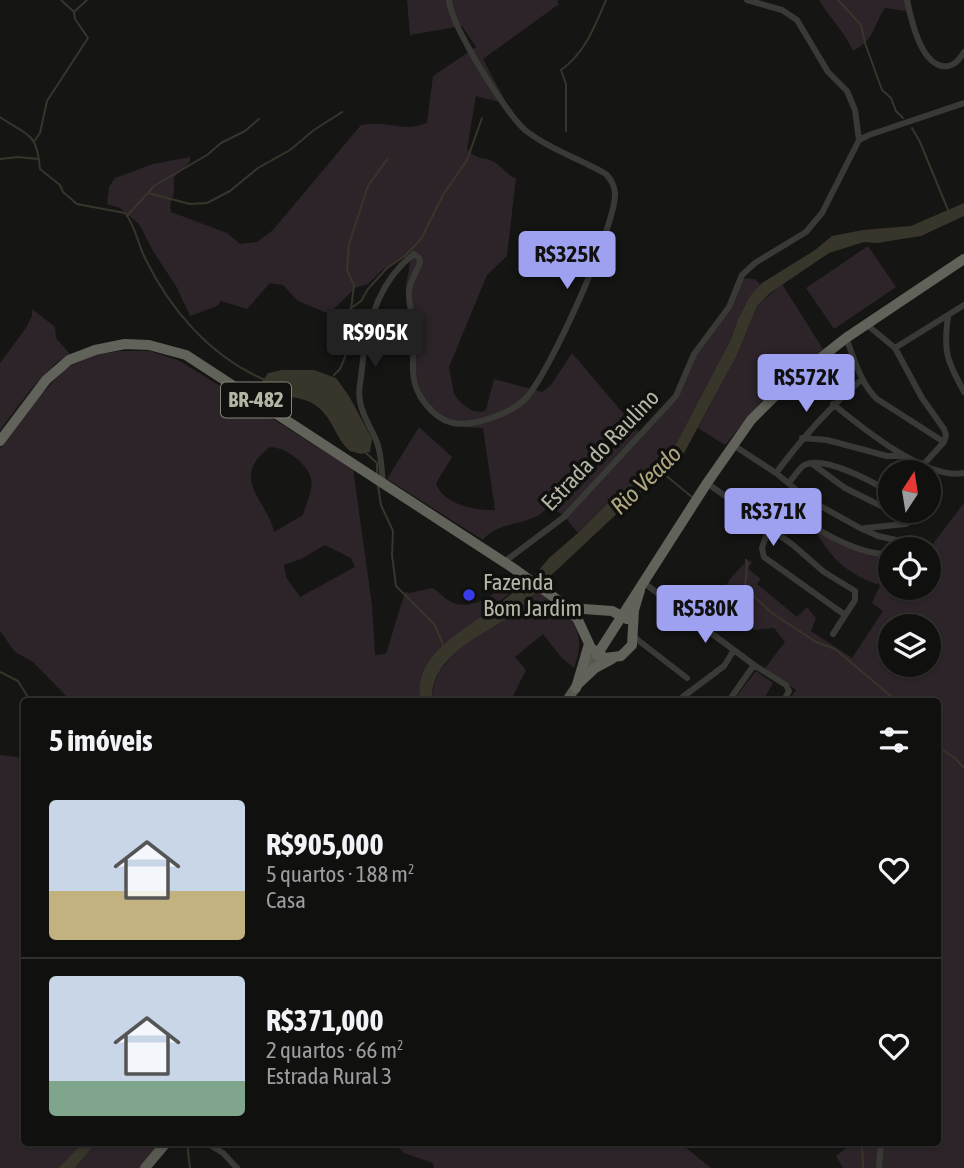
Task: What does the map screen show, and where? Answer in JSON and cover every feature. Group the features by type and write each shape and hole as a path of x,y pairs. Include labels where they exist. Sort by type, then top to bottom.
{"highway":[{"path":"613,658 597,655 707,483 751,420 785,386 846,338 964,259"},
{"name":"BR-482","path":"0,441 46,380 69,360 95,350 125,344 149,345 186,355 383,482 569,607 597,655"},
{"path":"577,686 588,642 588,623 593,616 640,589"},
{"path":"577,686 595,668 627,651 634,636 634,610 640,589"},
{"name":"BR-482","path":"569,607 624,615"},
{"path":"624,615 634,636"}],"main road":[{"path":"569,698 597,655"},
{"path":"145,1168 163,1146"}],"street":[{"path":"383,482 378,442 360,406 358,391 363,347 371,319 381,292 393,274 414,254 419,258 420,262 409,291 413,324 411,359 414,386 424,404 441,419 452,424 488,419 506,412 524,400 548,366 596,257 614,206 613,182 606,174 549,145 524,129 512,115 464,39 449,9 449,0"},
{"path":"747,0 782,10 797,20 828,72 847,91 855,110 859,140 964,103"},
{"path":"907,0 918,37 932,62 951,66 960,60 964,52"},
{"name":"Estrada do Raulino","path":"504,562 564,517 677,396 694,354 729,307 743,275 755,263 806,232 835,190 859,140"},
{"path":"895,348 964,305"},
{"path":"948,316 945,345 947,360 964,392"},
{"path":"866,324 895,348 946,435 944,442 928,460"},
{"path":"846,338 862,379 877,399 944,442"},
{"path":"776,473 802,438 833,404 862,379"},
{"path":"833,404 913,460"},
{"path":"802,438 827,440 887,456 905,456"},
{"path":"733,445 776,473 806,498 860,528 886,537"},
{"path":"789,483 804,466 811,463 832,465 878,487"},
{"path":"811,463 845,488 878,504"},
{"path":"942,473 964,473"},
{"path":"707,483 769,527 824,572 855,591 855,600 833,634"},
{"path":"806,498 804,519 813,527 867,552 878,552"},
{"path":"860,528 910,523"},
{"path":"769,527 762,548 764,557 845,615"},
{"path":"640,589 789,688 786,698"},
{"path":"634,636 687,678"},
{"path":"681,698 724,666 734,650"},
{"path":"731,698 754,665"},
{"path":"211,1146 223,1153 237,1168"},
{"path":"879,1168 881,1146"}],"shaded area":[{"path":"407,0 559,0 559,4 483,59 507,104 476,96 467,149 477,157 495,163 516,178 507,256 487,275 449,367 454,394 461,403 473,411 486,410 494,379 542,392 551,385 572,353 640,433 673,401 699,350 719,322 743,278 755,279 761,285 750,296 731,339 676,444 648,472 617,494 578,533 564,516 549,506 537,516 494,531 483,540 387,479 419,427 452,457 436,483 439,490 460,505 495,510 483,428 461,426 443,419 431,409 417,379 406,289 410,252 382,270 368,284 355,288 327,313 298,301 283,285 270,283 247,309 221,301 217,306 190,316 176,286 139,224 120,208 107,204 109,187 115,178 153,164 190,157 190,162 174,177 171,212 227,233 240,244 257,242 273,230 361,125 410,127 427,123 433,76 476,47 462,26 410,35"},
{"path":"819,0 911,0 911,12 885,8 869,37 853,51"},
{"path":"868,246 896,287 834,329 806,288"},
{"path":"782,284 823,349 765,397 725,445 698,428 736,357 757,306"},
{"path":"32,309 55,327 56,338 70,354 42,377 0,431 0,363 26,328 32,316"},
{"path":"119,351 150,351 180,361 353,469 372,605 375,655 386,654 405,592 432,588 451,602 460,605 477,602 495,593 515,573 526,580 482,616 420,698 68,698 33,662 15,652 0,631 0,448 34,402 66,368 91,356","holes":["270,447 277,448 304,465 311,478 311,491 303,515 274,532 251,479 252,469 258,458","325,545 351,558 355,567 300,597 286,577 284,565"]},
{"path":"964,503 964,1168 843,1168 836,1156 846,1148 845,1146 941,1146 941,698 791,698 796,690 765,668 785,642 774,628 754,630 723,599 728,582 748,560 752,562 748,569 761,579 757,584 797,617 807,607 816,618 811,631 852,658 878,619 878,677 941,677 941,614 881,614 883,611 872,603 878,590 878,600 941,600 941,537 938,537"},
{"path":"814,529 870,552 878,551 878,584 858,576 841,564"},
{"path":"538,589 567,613 573,621 579,642 574,668 561,657 543,634 515,657 526,670 512,698 432,698 440,670 449,658 524,604"},
{"path":"756,671 773,683 766,698 735,698"},
{"path":"0,755 21,758 21,1146 80,1146 58,1168 0,1168"},
{"path":"93,1146 158,1146 140,1168 75,1168"},
{"path":"397,1146 684,1146 711,1168 434,1168 433,1163 404,1153"}],"water":[{"name":"Rio Veado","path":"964,203 964,216 921,236 877,243 864,242 829,253 770,293 757,306 736,357 684,453 544,582 534,576 549,558 617,494 648,471 676,444 731,339 750,296 762,283 815,250 832,236 911,226"},
{"path":"314,370 336,378 372,439 370,452 361,454 350,451 325,414 312,403 263,388 262,382 268,373"},
{"path":"526,580 538,589 515,613 461,648 449,659 434,685 432,698 421,698 423,672 440,648 503,601"},
{"path":"80,1146 93,1146 75,1168 58,1168"}],"waterway":[{"path":"35,140 40,133 47,101 88,38 75,19 74,12 61,0"},
{"path":"75,11 87,0"},
{"path":"566,131 566,84 561,70 583,47 606,0"},
{"path":"838,0 861,25 882,90 891,98 896,111 903,118"},
{"path":"148,193 190,204 207,203 230,191 258,168 290,150 342,112"},
{"path":"0,117 29,136 36,148 40,169 60,185 63,192 77,204 125,213 155,277 194,330 227,359 265,380"},
{"path":"350,309 361,301 387,268 405,256 421,239 443,195 467,160 482,118"},
{"path":"127,216 154,186 207,155 221,143 245,131 259,119"},
{"path":"912,128 948,210"},
{"path":"334,375 345,357 354,285 347,270 349,244 368,186 388,158"},
{"path":"0,159 38,159"},
{"path":"366,453 377,463 377,474"},
{"name":"Rio Veado","path":"664,474 692,497"},
{"path":"378,486 381,505 393,531 392,555 396,586 435,625 444,647"},
{"path":"746,560 745,588 772,613 816,642 835,649 893,698"},
{"path":"0,672 18,681 29,698"},
{"path":"941,749 964,768"},
{"path":"187,1146 190,1168"},
{"path":"862,1146 863,1168"}],"place":[{"name":"Fazenda Bom Jardim","path":"469,595"}]}
